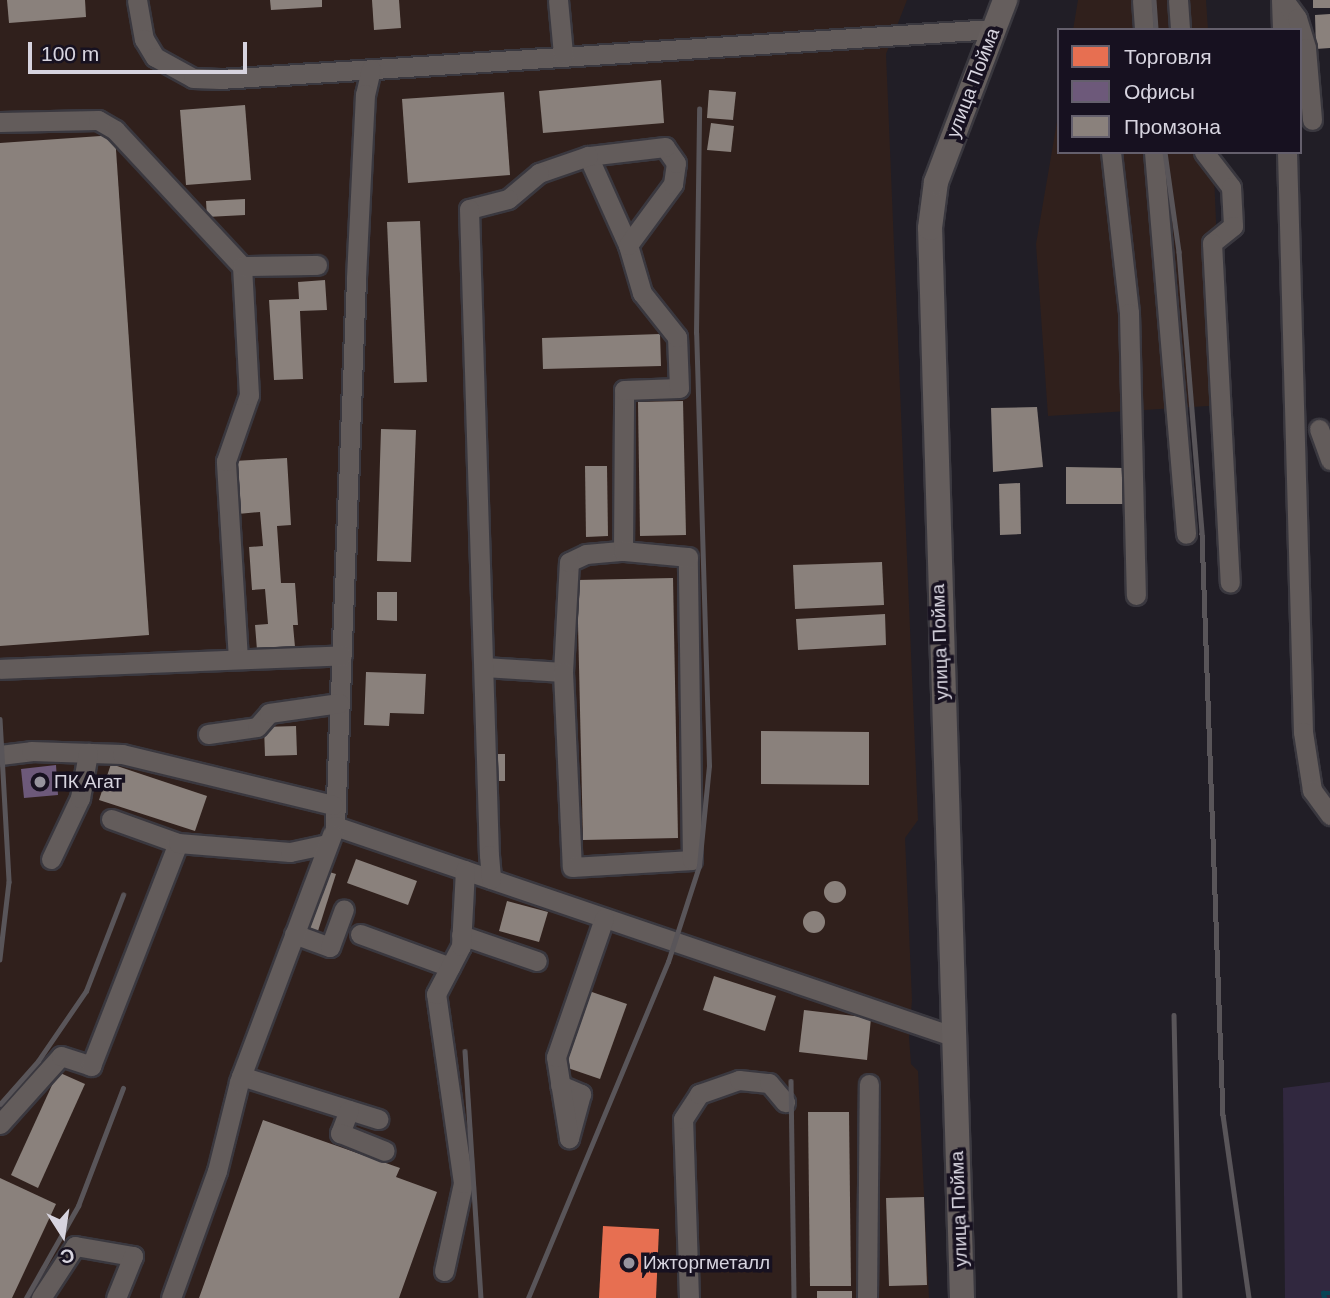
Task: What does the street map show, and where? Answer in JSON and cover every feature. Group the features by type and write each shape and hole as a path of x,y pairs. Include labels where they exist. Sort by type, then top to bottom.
{"main road":[{"name":"улица Пойма","path":"962,1298 952,1036 930,228 936,182 1005,0"}],"street":[{"path":"137,0 144,39 155,57 193,78 993,29"},
{"path":"558,0 563,54"},
{"path":"1142,0 1144,28"},
{"path":"1178,0 1180,28"},
{"path":"1282,0 1282,28"},
{"path":"1282,0 1297,18 1300,28"},
{"path":"1302,35 1306,48 1312,120"},
{"path":"171,1298 217,1171 241,1076 332,835 365,94 371,69"},
{"path":"0,122 98,120 115,130 242,266 249,395 226,461 238,659"},
{"path":"491,879 469,209 508,199 539,173 589,156 665,147 676,163 673,184 628,245"},
{"path":"1111,154 1129,313 1136,595"},
{"path":"1154,154 1186,534"},
{"path":"1206,154 1231,187 1233,226 1212,243 1230,583"},
{"path":"1287,154 1298,431 1303,732 1312,790 1330,815"},
{"path":"589,156 628,245 642,293 677,337 679,388 624,390 623,551"},
{"path":"242,266 317,265"},
{"path":"1298,431 1324,429 1330,460"},
{"path":"623,551 688,557 692,860 572,867 563,672 569,562 586,554 623,551"},
{"path":"0,669 342,655"},
{"path":"484,667 563,672"},
{"path":"208,734 257,727 269,713 339,703"},
{"path":"51,859 80,798 88,753"},
{"path":"0,755 122,754 333,805"},
{"path":"111,819 178,843 290,852 332,835 465,870 952,1036"},
{"path":"0,1124 61,1056 91,1066 178,843"},
{"path":"444,1270 463,1183 436,994 450,967 461,935 465,870"},
{"path":"295,934 330,947 344,909"},
{"path":"560,1085 556,1057 604,918"},
{"path":"360,934 450,967"},
{"path":"461,935 537,961"},
{"path":"241,1076 378,1119"},
{"path":"689,1298 683,1119 699,1094 739,1080 768,1083 785,1102"},
{"path":"867,1298 869,1084"},
{"path":"349,1110 340,1133 385,1151"},
{"path":"41,1298 75,1246 133,1256 116,1298"}],"shaded area":[{"path":"0,0 907,0 886,54 918,820 905,838 912,1000 909,1037 911,1064 918,1071 929,1298 0,1298"},
{"path":"1078,0 1206,0 1208,28 1073,28"},
{"path":"1057,122 1057,154 1213,154 1224,405 1048,416 1036,244"},
{"path":"1330,1082 1330,1298 1285,1298 1283,1088"}],"building: Торговля":[{"name":"Ижторгметалл","path":"603,1226 659,1229 656,1298 599,1298"}],"building: Офисы":[{"path":"56,765 58,795 24,798 21,769"}],"building: Промзона":[{"path":"7,0 85,0 86,17 9,23"},
{"path":"270,0 322,0 322,7 271,10"},
{"path":"372,0 399,0 401,28 374,30"},
{"path":"1313,0 1330,0 1330,8 1313,8"},
{"path":"1330,14 1330,48 1316,49 1315,15"},
{"path":"661,80 664,123 543,133 539,91"},
{"path":"709,90 736,92 733,120 707,118"},
{"path":"504,92 510,175 408,183 402,99"},
{"path":"245,105 251,180 186,185 180,110"},
{"path":"711,123 734,126 731,152 707,150"},
{"path":"115,135 149,635 0,646 0,143"},
{"path":"245,199 245,215 207,217 206,201"},
{"path":"420,221 427,382 394,383 387,222"},
{"path":"325,280 327,310 300,311 303,379 274,380 269,300 299,299 298,282"},
{"path":"660,334 661,366 543,369 542,338"},
{"path":"683,401 686,535 640,536 638,402"},
{"path":"1037,407 1043,467 993,472 991,408"},
{"path":"381,429 416,430 411,562 377,561"},
{"path":"287,458 291,525 277,526 281,583 295,583 298,625 293,625 295,647 257,650 255,625 268,624 265,589 252,590 249,547 263,546 260,512 238,514 234,461"},
{"path":"585,466 607,466 608,536 586,537"},
{"path":"1066,467 1125,468 1124,504 1066,504"},
{"path":"1020,483 1021,534 1000,535 999,484"},
{"path":"882,562 884,605 795,609 793,565"},
{"path":"673,578 678,838 583,840 577,580"},
{"path":"377,592 397,592 397,621 377,620"},
{"path":"885,614 886,645 798,650 796,619"},
{"path":"366,672 426,674 424,714 390,713 389,726 364,725"},
{"path":"296,726 297,755 265,756 264,727"},
{"path":"761,731 869,732 869,785 761,784"},
{"path":"476,754 505,754 505,781 476,781"},
{"path":"111,764 207,796 195,831 99,800"},
{"path":"356,859 417,881 408,905 347,883"},
{"path":"326,871 336,874 318,931 309,928"},
{"path":"835,881 843,884 846,892 843,900 835,903 827,900 824,892 827,884"},
{"path":"507,901 548,912 539,942 499,931"},
{"path":"814,911 822,914 825,922 822,930 814,933 806,930 803,922 806,914"},
{"path":"714,976 776,996 765,1031 703,1010"},
{"path":"589,991 627,1004 600,1079 562,1066"},
{"path":"804,1010 871,1018 867,1060 799,1052"},
{"path":"58,1072 85,1084 38,1188 11,1175"},
{"path":"808,1112 849,1112 851,1286 810,1286"},
{"path":"263,1120 400,1168 396,1177 437,1192 399,1298 199,1298"},
{"path":"0,1178 56,1204 12,1298 0,1298"},
{"path":"924,1197 927,1285 889,1286 886,1198"},
{"path":"817,1291 852,1291 852,1298 817,1298"}],"waterway":[{"path":"1324,1298 1323,1293 1330,1293"}],"railway":[{"path":"1154,0 1156,28"},
{"path":"528,1298 668,962 699,866 709,766 696,333 699,109"},
{"path":"1165,154 1179,252 1202,534 1223,1115 1249,1298"},
{"path":"0,719 9,882 0,959"},
{"path":"0,1104 38,1061 86,991 123,895"},
{"path":"1174,1015 1180,1298"},
{"path":"465,1051 481,1298"},
{"path":"791,1081 794,1298"},
{"path":"26,1298 78,1206 123,1088"}],"place":[{"name":"ПК Агат","path":"40,782"},
{"name":"Ижторгметалл","path":"629,1263"}]}
